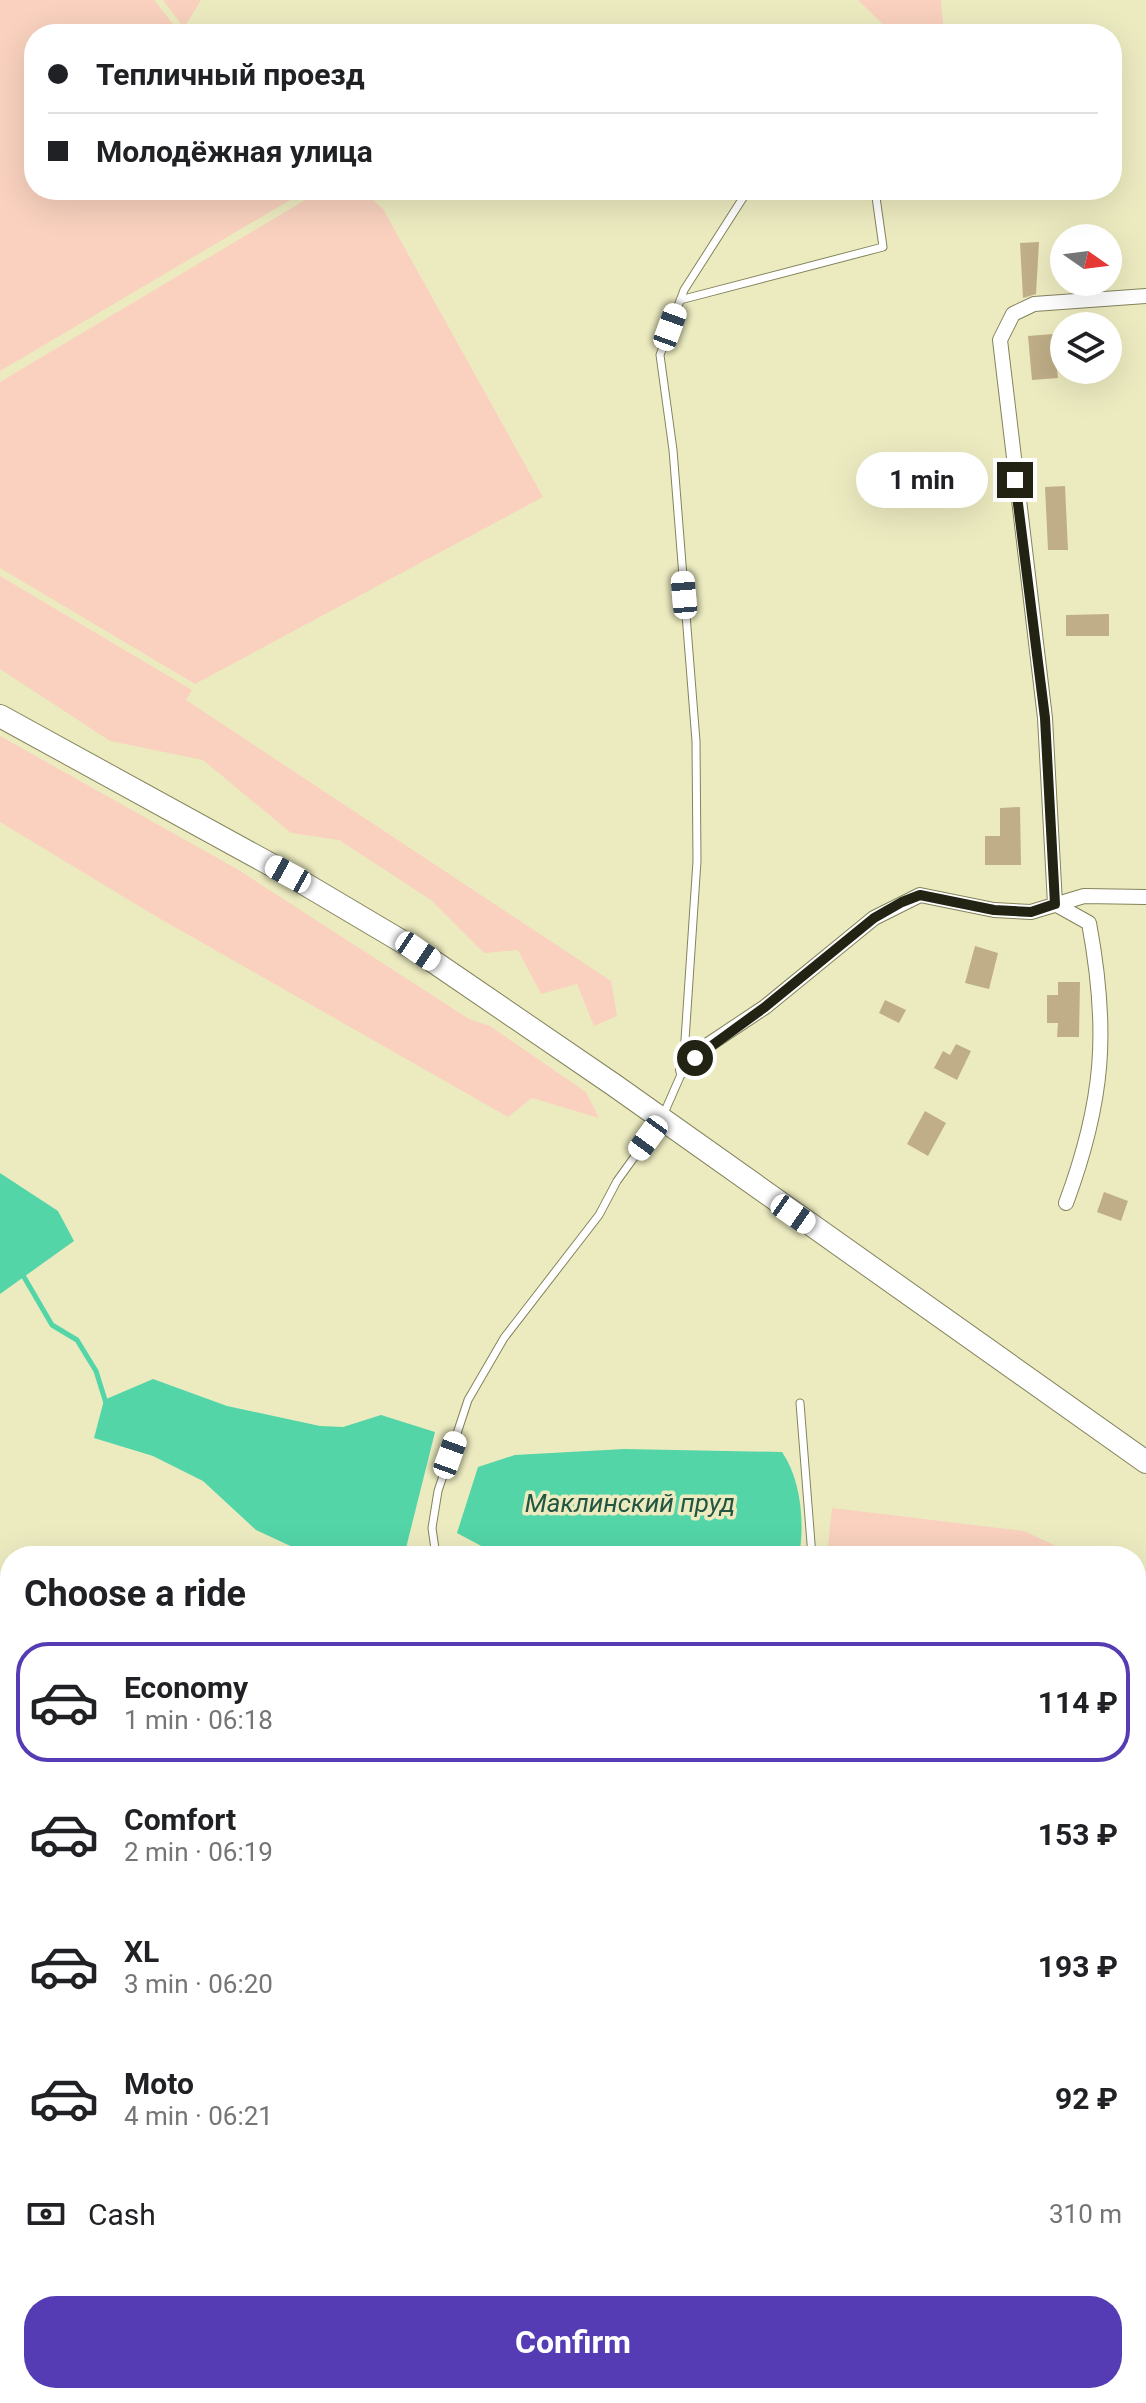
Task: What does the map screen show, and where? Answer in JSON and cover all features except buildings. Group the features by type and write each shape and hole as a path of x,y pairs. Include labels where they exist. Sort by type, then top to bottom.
{"main road":[{"path":"0,716 288,874 418,951 1146,1462"}],"street":[{"path":"1055,904 1045,718 1000,340 1013,314 1034,304 1146,296"},
{"path":"683,1070 708,1045 765,1007 874,918 920,895 994,910 1031,912 1084,896 1146,897"},
{"path":"1055,904 1089,923 1100,981 1103,1060 1088,1145 1066,1203"}],"lane":[{"path":"435,1546 432,1528 438,1491 468,1400 504,1338 599,1215 617,1181 661,1120 683,1070 697,861 696,741 673,450 660,355 680,300 742,200"},
{"path":"680,300 883,247 876,200"},
{"path":"800,1403 811,1546"}],"shaded area":[{"path":"0,0 154,0 173,24 24,24 24,200 290,200 0,371"},
{"path":"163,0 201,0 186,24 181,24"},
{"path":"858,0 941,0 943,24 883,24"},
{"path":"305,200 373,200 383,209 543,497 195,684 0,568 0,382"},
{"path":"0,576 192,690 186,700 611,981 617,1016 594,1026 577,984 541,994 518,950 484,953 431,900 339,840 291,833 203,760 110,741 0,669"},
{"path":"0,736 237,869 469,1019 490,1026 586,1092 599,1118 532,1098 508,1117 157,917 0,822"},
{"path":"832,1508 1024,1531 1056,1546 828,1546"}],"water":[{"path":"0,1173 58,1211 74,1241 0,1294"},
{"path":"153,1379 227,1406 320,1426 343,1427 381,1415 435,1432 406,1546 290,1546 256,1530 203,1481 153,1456 94,1438 104,1400"},
{"name":"Маклинский пруд","path":"624,1449 782,1452 794,1475 800,1502 800,1546 481,1546 457,1533 478,1467 515,1455"}],"waterway":[{"path":"24,1277 52,1325 77,1340 96,1371 106,1403"}],"route":[{"path":"695,1058 708,1045 765,1007 828,955 850,941 874,918 902,902 920,895 994,910 1031,912 1055,904 1045,718 1034,652 1015,480"}]}
